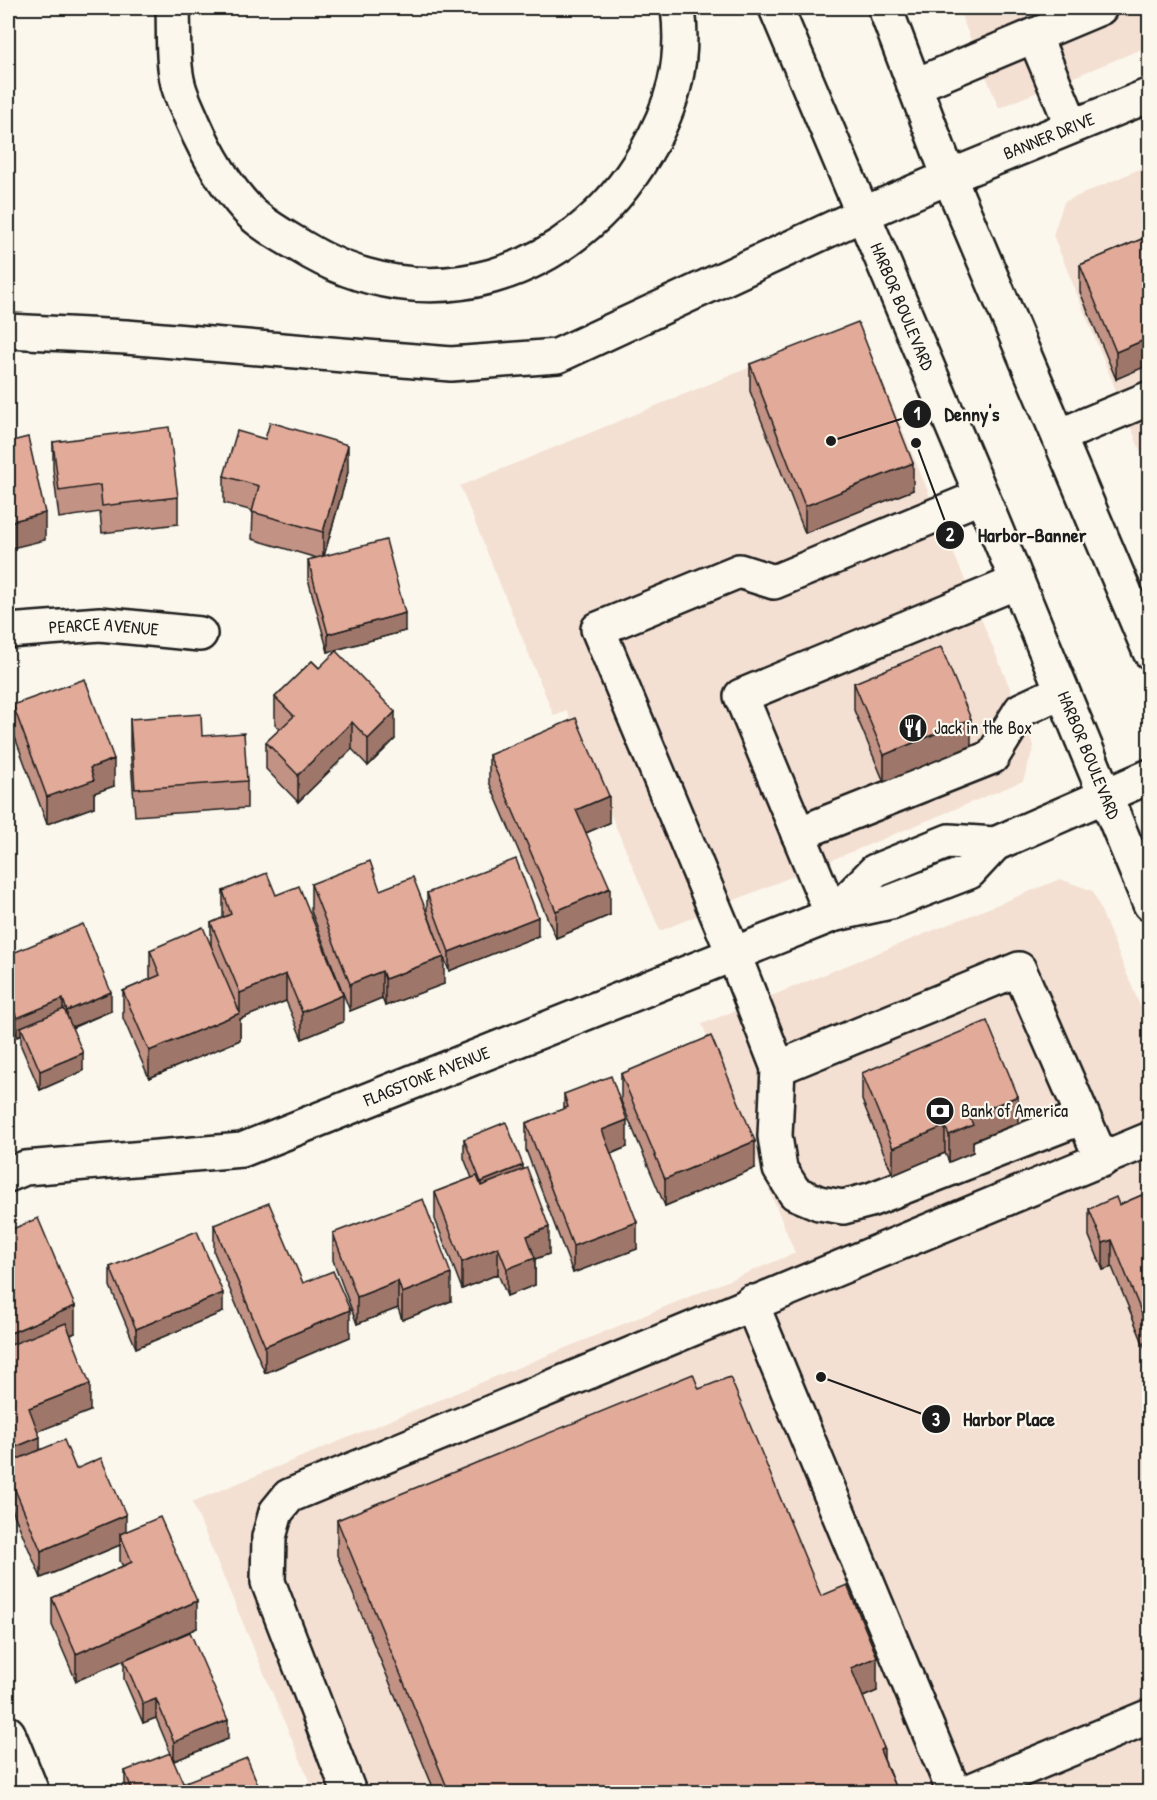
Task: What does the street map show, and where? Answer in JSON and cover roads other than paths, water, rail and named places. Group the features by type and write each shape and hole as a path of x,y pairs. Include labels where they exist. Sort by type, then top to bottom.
{"main road":[{"path":"173,8 178,84 207,155 248,211 328,263 373,279 427,285 476,280 519,268 566,244 602,212 632,176 657,133 679,76 678,8"},
{"name":"HARBOR BOULEVARD","path":"776,8 982,496 1149,904"},
{"path":"885,8 949,177 1059,436 1140,605 1149,652"},
{"path":"914,86 1100,8"},
{"path":"1034,35 1072,126"},
{"name":"BANNER DRIVE","path":"8,331 126,337 451,364 557,356 863,214 1149,95"},
{"path":"1059,436 1149,398"},
{"path":"982,496 774,582 739,571 598,629 734,955 778,1068 775,1136 780,1169 795,1192 819,1203 843,1207 870,1200 1083,1117"},
{"path":"832,915 741,696 1017,582"},
{"name":"PEARCE AVENUE","path":"8,632 100,624 200,634"},
{"path":"798,834 992,757 1021,710 1062,691"},
{"name":"FLAGSTONE AVENUE","path":"8,1175 25,1168 242,1150 832,915 891,902 969,872 995,844 1149,776"},
{"path":"778,1068 1018,969 1102,1160"},
{"path":"348,1792 268,1582 269,1537 276,1512 289,1496 1149,1139"},
{"path":"752,1302 954,1792"},
{"path":"967,1792 1149,1716"},
{"path":"8,1733 32,1792"}],"place":[{"name":"Denny's","path":"831,441"},
{"name":"Harbor-Banner","path":"916,443"},
{"name":"Jack in the Box","path":"913,728"},
{"name":"Bank of America","path":"940,1111"},
{"name":"Harbor Place","path":"821,1377"}]}
